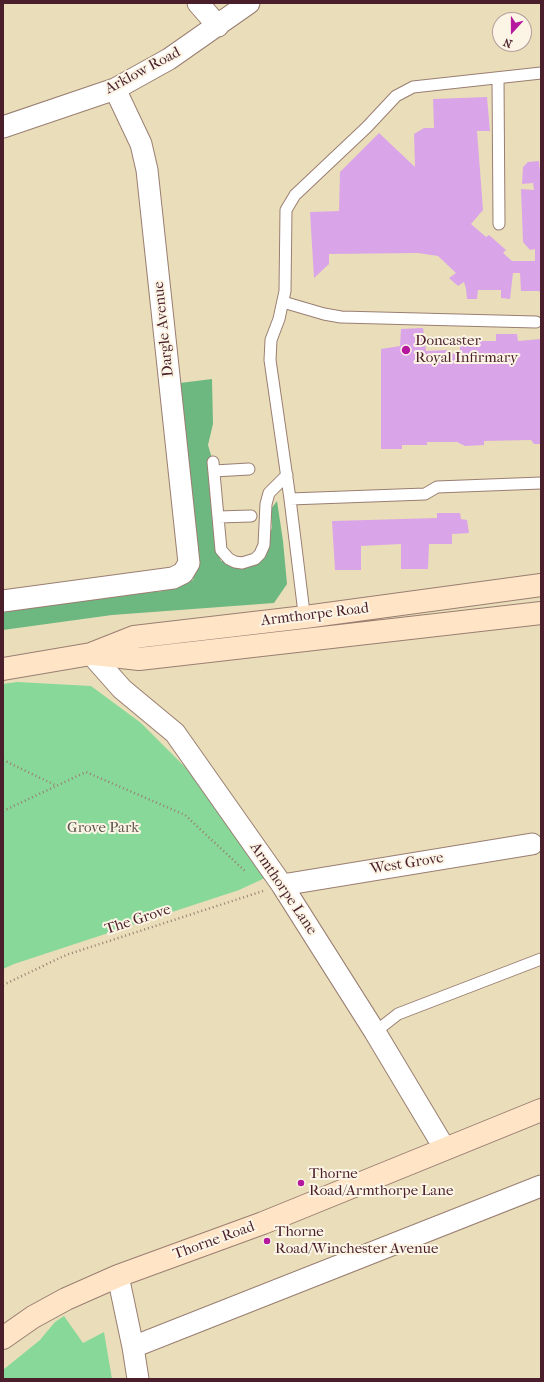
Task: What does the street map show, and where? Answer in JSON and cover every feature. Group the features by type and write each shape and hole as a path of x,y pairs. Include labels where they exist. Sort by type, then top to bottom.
{"street":[{"path":"198,3 218,26"},
{"name":"Arklow Road","path":"3,127 115,89 169,60 249,3"},
{"name":"Dargle Avenue","path":"3,601 173,578 184,573 189,563 147,170 141,144 115,89"},
{"name":"Armthorpe Road","path":"3,669 91,654 134,637 305,617 541,585"},
{"name":"Armthorpe Road","path":"91,654 139,659 541,613"},
{"name":"Armthorpe Lane","path":"91,654 122,689 175,733 274,888 375,1032 445,1149"},
{"name":"West Grove","path":"274,888 532,844"},
{"name":"Thorne Road","path":"3,1338 33,1317 118,1276 263,1223 541,1110"},
{"path":"133,1347 541,1186"},
{"path":"118,1276 138,1379"}],"lane":[{"path":"308,640 287,475 270,360 270,340 278,319 285,291 286,210 295,195 367,127 396,96 413,87 541,73"},
{"path":"498,78 499,224"},
{"path":"283,302 324,314 341,317 536,322"},
{"path":"249,469 213,467 221,550 234,562 242,563 255,559 260,554 264,545 266,504 269,493 287,475"},
{"path":"290,499 425,494 437,487 541,483"},
{"path":"218,517 251,516"},
{"path":"375,1032 398,1014 541,959"}],"path":[{"path":"3,760 56,786"},
{"path":"3,811 86,772 185,815 248,874"},
{"path":"260,885 274,888"},
{"name":"The Grove","path":"3,985 66,955 274,888"}],"green space":[{"path":"212,379 213,424 208,445 213,462 211,509 216,547 221,561 235,562 260,554 272,528 271,509 277,501 287,584 274,603 112,615 3,630 3,608 163,591 193,580 196,561 180,383"},
{"name":"Grove Park","path":"17,682 91,686 141,723 199,781 265,878 239,890 14,964 3,969 3,684"},
{"path":"64,1316 83,1343 104,1332 112,1379 3,1379 3,1370 40,1340 55,1322"}],"building":[{"path":"487,97 490,131 477,131 483,210 471,224 486,237 489,235 506,250 503,253 512,261 535,261 535,249 530,250 523,242 521,189 534,190 533,183 522,184 523,167 528,162 539,161 541,181 541,294 539,291 521,291 520,273 513,273 510,299 501,298 501,290 478,290 477,299 467,299 464,282 458,286 449,278 456,273 438,256 418,253 329,254 329,264 314,278 310,212 339,211 340,172 379,133 415,167 414,134 424,128 434,128 433,99"},
{"path":"423,328 426,351 447,350 448,353 460,354 460,341 496,341 496,334 517,334 518,341 541,339 541,444 534,444 531,440 484,441 484,445 465,446 457,442 427,442 427,445 402,445 402,449 381,449 381,349 400,346 401,329"},
{"path":"437,513 460,513 461,519 467,520 469,533 452,534 452,544 429,544 428,569 401,569 401,544 361,546 361,570 335,570 332,521 437,518"}],"place":[{"name":"Doncaster Royal Infirmary","path":"406,350"},
{"name":"Thorne Road/Armthorpe Lane","path":"301,1183"},
{"name":"Thorne Road/Winchester Avenue","path":"267,1241"}]}
